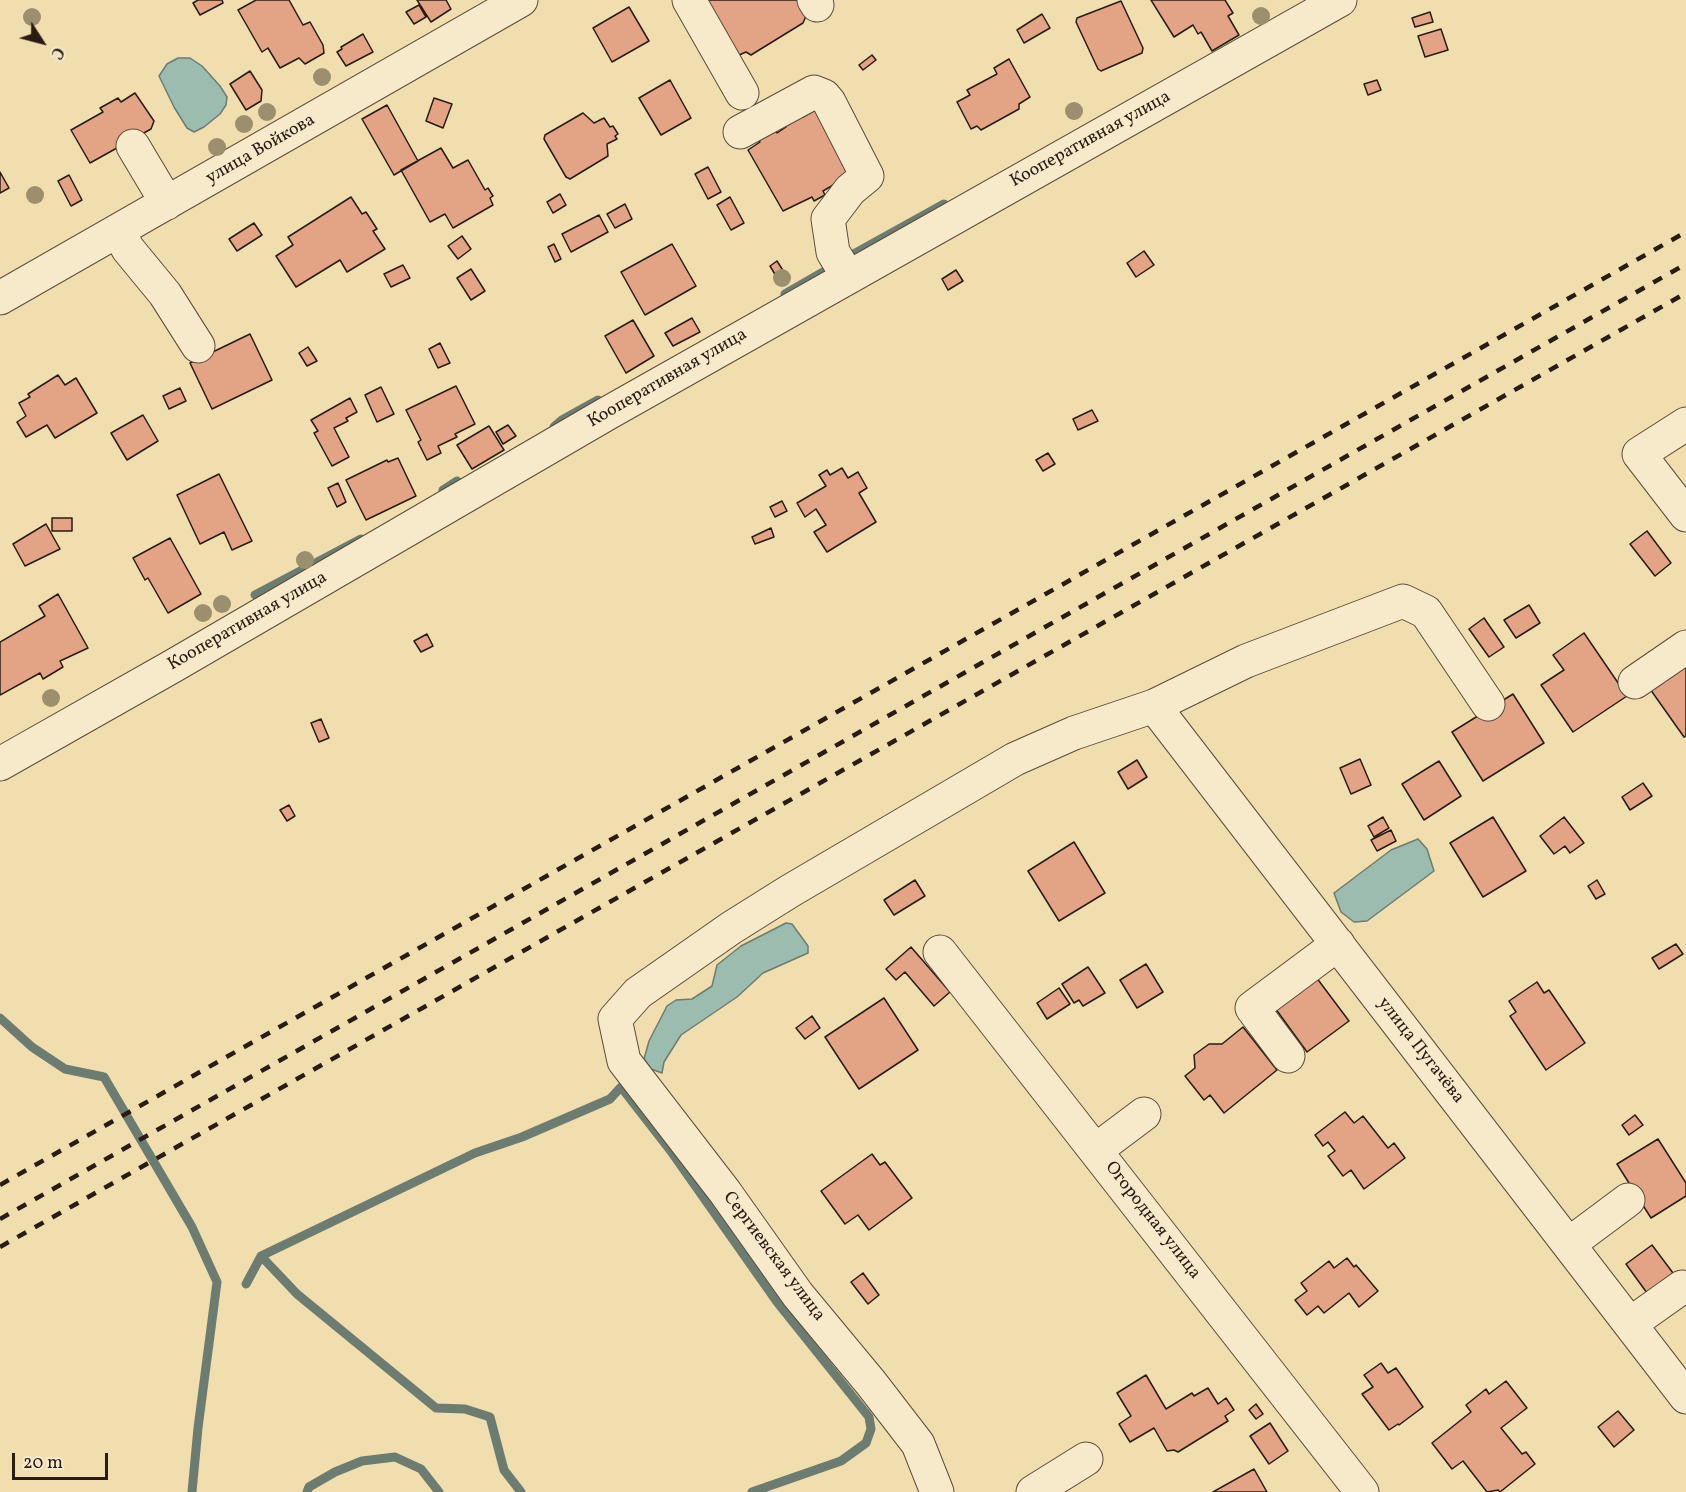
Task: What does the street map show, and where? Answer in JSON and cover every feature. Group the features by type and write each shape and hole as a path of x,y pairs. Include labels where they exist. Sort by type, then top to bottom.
{"street":[{"name":"улица Войкова","path":"0,298 521,0"},
{"path":"689,0 742,93"},
{"name":"Кооперативная улица","path":"0,764 848,277 1340,0"},
{"path":"740,132 814,92 824,96 829,102 867,176 850,190 828,219 833,252 848,277"},
{"path":"133,146 167,203"},
{"path":"118,231 128,249 165,294 198,346"},
{"path":"1686,424 1639,454 1686,515"},
{"path":"1154,706 1246,661 1403,601 1426,612 1488,704"},
{"path":"1635,682 1686,647"},
{"name":"улица Пугачёва","path":"1154,706 1686,1397"},
{"name":"Сергиевская улица","path":"937,1492 918,1444 798,1295 725,1192 624,1061 615,1019 638,993 731,928 1015,759 1074,733 1154,706"},
{"path":"1288,1056 1252,1008 1338,944"},
{"name":"Огородная улица","path":"940,952 1362,1492"},
{"path":"1096,1150 1144,1114"},
{"path":"1569,1244 1628,1200"},
{"path":"1630,1324 1682,1287"},
{"path":"1033,1492 1086,1459"}],"shaded area":[{"path":"178,58 190,58 202,66 227,97 226,105 220,114 194,132 187,128 159,76 167,64"},
{"path":"1418,839 1427,849 1434,871 1367,921 1354,922 1341,912 1334,893 1391,850"},
{"path":"786,923 792,924 808,946 808,953 763,973 737,997 681,1035 664,1062 662,1073 651,1069 644,1059 649,1041 667,1006 676,1000 692,999 712,986 717,965 741,946"}],"building":[{"path":"198,0 222,0 223,3 200,15 193,3"},
{"path":"256,0 289,0 303,25 310,22 323,45 324,53 305,64 299,58 280,68 268,48 262,52 238,10"},
{"path":"417,0 446,0 451,9 431,22"},
{"path":"706,0 797,0 806,16 803,23 751,55 746,52 737,56"},
{"path":"1151,0 1225,0 1233,13 1228,16 1239,35 1212,51 1201,32 1198,34 1193,25 1174,37"},
{"path":"1121,1 1143,48 1142,53 1101,71 1076,22 1077,18"},
{"path":"419,5 426,17 414,24 406,12"},
{"path":"629,7 649,41 612,62 593,28"},
{"path":"1430,12 1433,22 1415,27 1412,18"},
{"path":"1042,14 1050,28 1024,43 1017,30"},
{"path":"1441,29 1448,50 1425,57 1418,36"},
{"path":"363,34 373,52 346,66 337,52 342,49 341,47"},
{"path":"872,55 876,60 863,70 859,65"},
{"path":"1009,59 1030,97 1019,104 1019,109 981,130 977,126 971,129 957,102 970,95 967,90 997,74 994,68"},
{"path":"250,71 262,90 261,101 246,110 230,84"},
{"path":"670,80 691,118 661,135 639,98"},
{"path":"1377,80 1381,90 1368,95 1364,84"},
{"path":"135,93 154,121 151,129 90,163 71,130 103,112 100,108 118,98 121,102"},
{"path":"434,98 452,104 443,128 426,121"},
{"path":"387,105 418,161 394,175 362,119"},
{"path":"815,110 851,171 823,191 825,195 814,201 812,197 783,211 748,150 760,142 759,140 776,131 777,133 786,127 785,125"},
{"path":"583,113 594,123 604,118 618,134 615,136 617,139 607,144 608,156 570,179 566,177 544,139 545,135"},
{"path":"441,148 453,168 468,160 485,190 488,188 493,196 490,198 493,205 453,228 445,214 430,222 401,170"},
{"path":"708,167 721,192 708,199 695,174"},
{"path":"0,172 9,188 0,193"},
{"path":"69,175 82,200 71,206 58,181"},
{"path":"560,194 566,205 553,213 547,202"},
{"path":"351,197 362,214 366,212 377,229 373,231 385,249 347,272 340,260 296,287 276,256 293,245 288,237"},
{"path":"730,197 744,223 731,230 717,205"},
{"path":"625,204 632,219 615,228 607,214"},
{"path":"599,215 608,232 571,252 562,234"},
{"path":"254,223 262,235 237,251 229,239"},
{"path":"462,236 471,249 458,259 448,246"},
{"path":"554,244 561,259 555,262 548,247"},
{"path":"672,244 696,286 645,315 621,272"},
{"path":"1144,251 1154,265 1136,277 1127,263"},
{"path":"777,261 784,272 776,276 770,266"},
{"path":"403,265 410,278 391,287 384,274"},
{"path":"471,269 485,291 471,300 457,278"},
{"path":"956,270 963,281 948,290 942,279"},
{"path":"692,318 700,332 673,346 665,333"},
{"path":"633,320 654,356 626,373 605,336"},
{"path":"250,334 272,380 212,409 190,363"},
{"path":"440,343 450,363 438,368 429,349"},
{"path":"308,347 317,361 307,366 299,353"},
{"path":"58,375 65,385 76,378 97,413 55,438 47,425 26,437 17,422 26,416 19,403 30,397 28,394"},
{"path":"456,386 475,424 455,434 457,437 438,446 441,453 427,460 418,442 421,440 406,410"},
{"path":"381,387 394,414 377,422 365,395"},
{"path":"180,388 186,401 169,409 163,396"},
{"path":"350,398 357,412 346,418 348,421 334,428 349,457 332,466 314,433 318,431 311,420"},
{"path":"1092,410 1098,421 1078,430 1073,419"},
{"path":"143,415 158,441 127,460 111,433"},
{"path":"508,425 516,436 503,444 496,432"},
{"path":"489,426 504,450 472,469 457,445"},
{"path":"1048,453 1055,464 1043,471 1036,460"},
{"path":"398,458 416,496 366,520 346,480 387,460 388,462"},
{"path":"842,468 848,478 858,472 867,488 859,493 876,522 827,552 814,532 826,525 816,509 805,517 797,503 826,486 819,475 827,470 830,475"},
{"path":"219,474 252,541 232,550 224,532 200,544 177,495"},
{"path":"338,483 346,502 337,507 328,488"},
{"path":"782,501 787,511 775,517 770,507"},
{"path":"52,518 72,518 72,531 52,531"},
{"path":"46,524 60,549 25,566 13,544"},
{"path":"771,528 774,537 755,544 752,537"},
{"path":"1647,531 1671,563 1655,576 1630,544"},
{"path":"170,538 201,594 168,613 148,578 145,580 133,558"},
{"path":"58,594 88,648 60,661 63,667 43,679 40,673 0,695 0,642 45,616 39,606"},
{"path":"1529,605 1540,623 1516,638 1504,620"},
{"path":"1484,618 1504,647 1489,657 1469,629"},
{"path":"1584,633 1627,696 1573,732 1541,685 1564,670 1553,655"},
{"path":"427,634 433,646 421,652 414,641"},
{"path":"1686,664 1686,736 1684,737 1650,689"},
{"path":"1513,694 1544,743 1483,781 1452,732"},
{"path":"321,719 329,738 319,742 311,723"},
{"path":"1360,759 1371,785 1351,794 1340,768"},
{"path":"1137,760 1147,777 1128,789 1118,772"},
{"path":"1439,761 1461,796 1424,820 1402,784"},
{"path":"1643,783 1652,796 1630,810 1622,797"},
{"path":"289,805 295,816 287,821 280,810"},
{"path":"1383,817 1389,828 1374,837 1368,826"},
{"path":"1493,817 1526,871 1483,897 1450,843"},
{"path":"1564,817 1584,843 1570,853 1565,846 1554,854 1540,836"},
{"path":"1391,830 1396,841 1377,851 1371,840"},
{"path":"1074,842 1105,893 1059,921 1028,871"},
{"path":"915,880 925,896 894,915 884,900"},
{"path":"1597,880 1605,894 1596,899 1588,886"},
{"path":"1676,944 1683,954 1659,969 1652,958"},
{"path":"911,947 950,992 934,1006 905,972 896,980 886,969"},
{"path":"1146,964 1163,992 1137,1008 1120,980"},
{"path":"1088,967 1105,993 1083,1006 1079,1000 1074,1003 1062,984"},
{"path":"1316,977 1349,1021 1307,1052 1275,1008"},
{"path":"1537,982 1544,993 1549,990 1585,1043 1546,1070 1510,1016 1516,1012 1509,1001"},
{"path":"1059,988 1070,1004 1047,1019 1037,1003"},
{"path":"884,998 918,1050 859,1089 825,1037"},
{"path":"812,1016 820,1028 805,1039 796,1028"},
{"path":"1243,1027 1277,1070 1224,1113 1210,1095 1204,1100 1185,1076 1195,1068 1194,1055 1209,1044 1222,1044"},
{"path":"1345,1112 1354,1123 1363,1116 1388,1148 1394,1143 1405,1158 1364,1189 1351,1170 1343,1176 1328,1156 1335,1151 1328,1142 1323,1146 1315,1135"},
{"path":"1635,1115 1643,1125 1629,1135 1622,1125"},
{"path":"1658,1139 1686,1183 1686,1196 1651,1218 1617,1164"},
{"path":"872,1154 880,1165 885,1162 912,1198 869,1230 858,1215 845,1224 821,1191"},
{"path":"1652,1245 1673,1273 1647,1293 1626,1264"},
{"path":"1347,1258 1378,1291 1359,1307 1349,1293 1324,1313 1318,1306 1307,1315 1295,1300 1307,1291 1301,1283 1329,1261 1334,1268"},
{"path":"863,1273 879,1295 868,1304 851,1282"},
{"path":"1381,1363 1388,1373 1396,1368 1423,1407 1389,1430 1362,1394 1373,1387 1364,1375"},
{"path":"1146,1375 1166,1409 1192,1393 1194,1396 1208,1388 1218,1404 1226,1398 1234,1410 1225,1416 1228,1421 1178,1452 1167,1451 1154,1428 1130,1442 1119,1424 1131,1416 1117,1393"},
{"path":"1506,1381 1527,1408 1501,1428 1522,1454 1526,1452 1535,1464 1500,1492 1498,1490 1487,1492 1463,1461 1452,1469 1432,1443 1471,1412 1466,1405 1486,1389 1489,1394"},
{"path":"1256,1404 1263,1414 1256,1419 1249,1410"},
{"path":"1618,1411 1634,1430 1614,1447 1598,1427"},
{"path":"1270,1423 1288,1451 1269,1464 1250,1436"},
{"path":"1254,1469 1267,1492 1213,1492"}],"waterway":[{"path":"852,255 944,204"},
{"path":"785,294 825,271"},
{"path":"554,427 598,400"},
{"path":"443,490 457,481"},
{"path":"255,595 361,539"},
{"path":"0,1018 32,1047 65,1069 104,1077 192,1227 217,1282 192,1492"},
{"path":"261,1256 475,1153 522,1137 610,1099 621,1087 670,1150 777,1302 869,1417 871,1429 866,1443 841,1461 752,1492"},
{"path":"246,1284 261,1256 297,1294 436,1408 465,1409 490,1417 504,1470 521,1492"},
{"path":"307,1492 309,1487 335,1472 362,1461 395,1457 421,1469 439,1492"}],"railway":[{"path":"0,1185 1686,232"},
{"path":"0,1219 1686,264"},
{"path":"0,1247 1686,293"}]}
